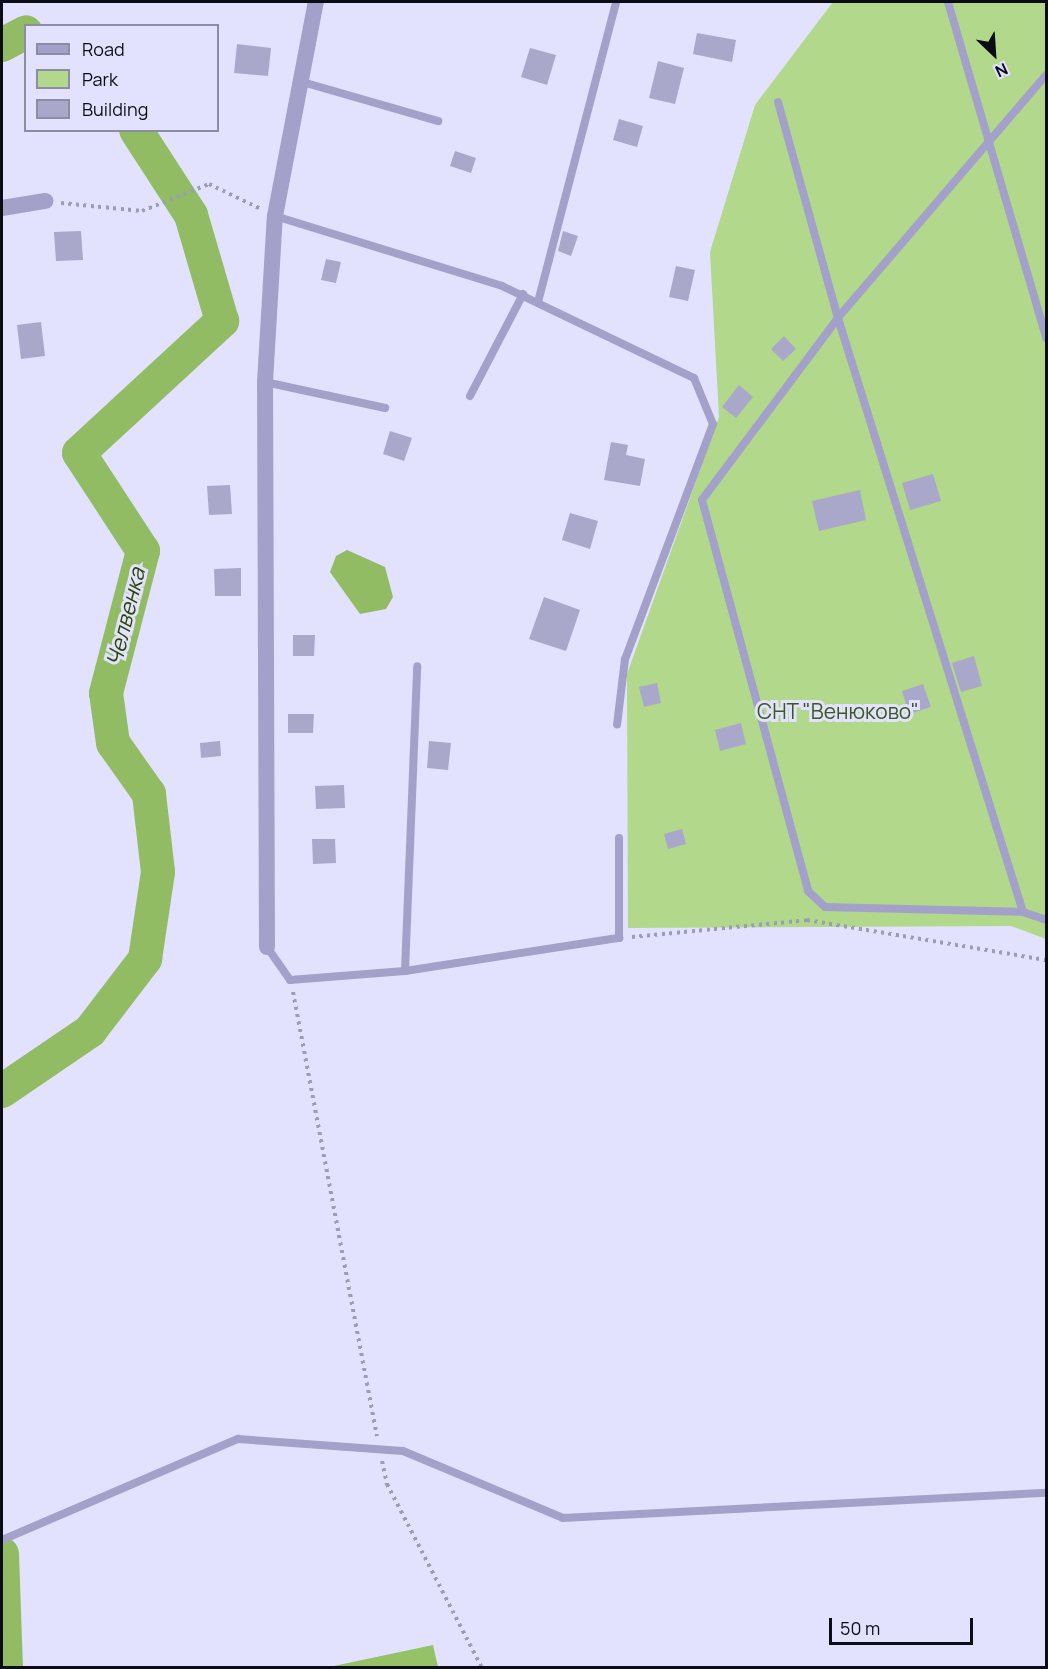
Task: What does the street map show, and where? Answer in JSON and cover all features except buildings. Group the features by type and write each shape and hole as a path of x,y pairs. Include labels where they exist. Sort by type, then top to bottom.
{"street":[{"path":"267,947 266,382 275,216 298,81 316,2"},
{"path":"2,208 45,201"}],"lane":[{"path":"538,302 615,2"},
{"path":"948,2 1047,338"},
{"path":"1047,75 990,146 838,318 702,500 808,891 825,907 1023,912 1047,920"},
{"path":"298,81 438,121"},
{"path":"778,102 838,318 1023,912"},
{"path":"275,216 523,294 694,378 713,424 625,659 616,724"},
{"path":"471,396 523,294"},
{"path":"266,382 385,408"},
{"path":"405,971 417,666"},
{"path":"267,947 290,980 405,971 619,938 619,838"},
{"path":"2,1540 238,1439 404,1451 563,1518 1047,1493"}],"path":[{"path":"45,201 142,211 209,184 275,216"},
{"path":"619,938 807,920 1047,960"},
{"path":"290,980 387,1484 482,1668"}],"green space":[{"name":"СНТ \"Венюково\"","path":"833,2 1046,2 1046,939 1011,926 628,928 627,674 719,417 710,252 755,105"}],"shaded area":[{"path":"347,550 385,567 393,597 386,609 360,614 330,572 336,556"},
{"path":"433,1645 438,1667 329,1667"}],"waterway":[{"name":"Челвенка","path":"2,45 24,33"},
{"name":"Челвенка","path":"2,1091 90,1031 145,959 158,872 149,794 113,743 106,693 143,551 79,453 222,321 191,215 137,132"},
{"name":"Челвенка","path":"2,1554 6,1668"}]}
